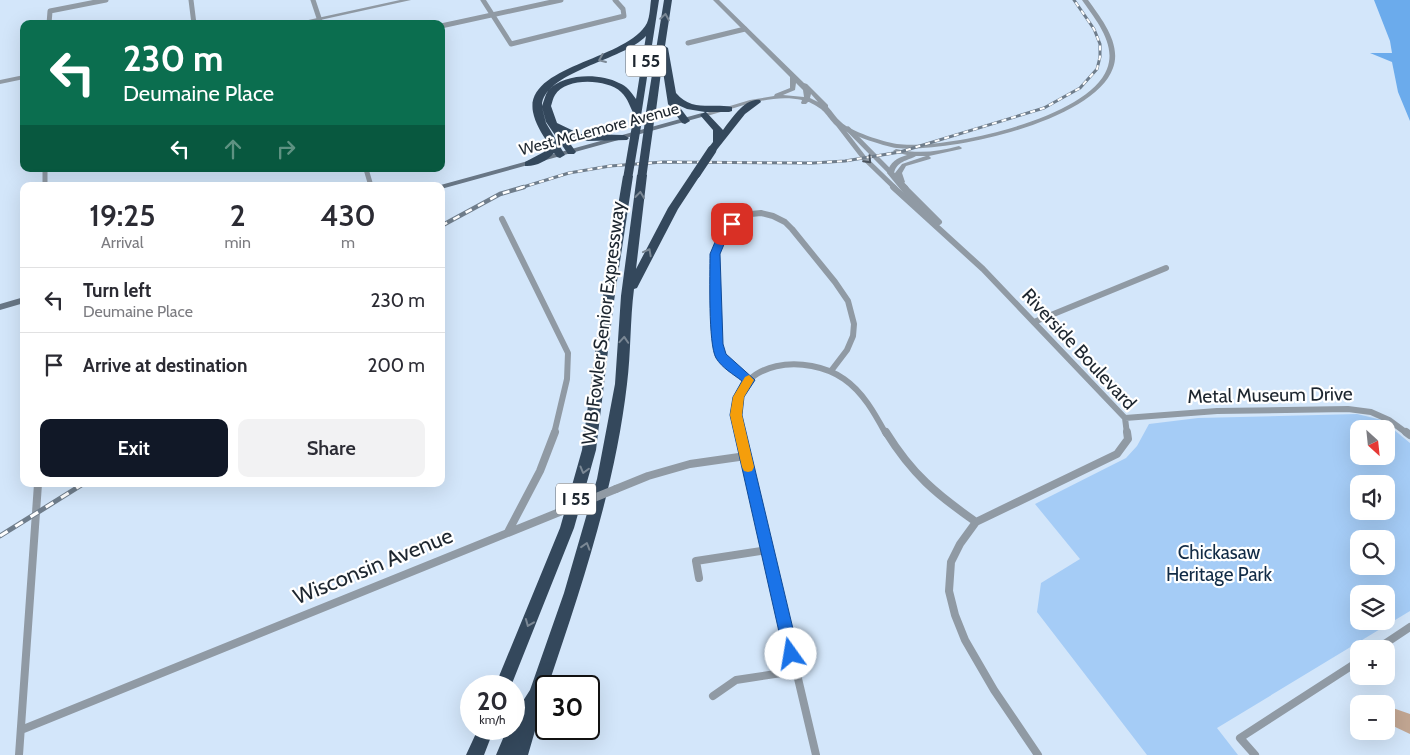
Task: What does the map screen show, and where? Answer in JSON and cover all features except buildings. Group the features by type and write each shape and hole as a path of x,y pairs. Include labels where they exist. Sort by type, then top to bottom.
{"highway":[{"name":"W B Fowler Senior Expressway","path":"507,675 567,528 590,450 608,301 655,0"},
{"name":"W B Fowler Senior Expressway","path":"544,675 572,593 604,479 621,384 627,296 642,174 668,0"},
{"path":"560,155 536,110 539,95 548,83 568,72 629,46 643,35 652,19"},
{"path":"663,35 673,104 685,121"},
{"path":"571,152 551,122 546,106 552,92 565,84 581,80 614,82 624,89 632,99 638,118"},
{"path":"670,92 676,100 685,106 703,110 729,109"},
{"path":"627,296 660,231 715,146 742,112 763,100"},
{"path":"705,115 718,130 715,146"},
{"path":"551,122 573,136 624,138"},
{"path":"528,164 548,154 552,150 553,143"},
{"name":"W B Fowler Senior Expressway","path":"505,755 517,725 535,698"},
{"path":"519,755 535,702"},
{"path":"475,755 481,740"}],"main road":[{"name":"West McLemore Avenue","path":"445,187 705,115"},
{"path":"0,307 20,301"}],"street":[{"path":"50,20 50,11 106,0"},
{"path":"191,0 194,20"},
{"path":"312,0 320,20"},
{"path":"324,20 408,0"},
{"path":"483,0 511,44 624,16 622,9 615,0"},
{"path":"445,25 562,0"},
{"path":"716,0 806,88 805,102"},
{"path":"926,215 890,173 892,166 901,159 1057,114 1076,105 1103,82 1110,70 1112,56 1110,40 1100,20 1085,0"},
{"path":"688,43 745,29"},
{"path":"0,82 20,78"},
{"path":"763,100 793,89 795,79"},
{"path":"795,79 800,91 797,100"},
{"path":"795,79 809,88 824,104 827,111"},
{"name":"West McLemore Avenue","path":"705,115 763,100 797,100 805,102"},
{"name":"Riverside Boulevard","path":"805,102 827,111 847,138 880,173 962,249 1125,418 1128,439 1117,454 976,522 960,543 949,568 950,595 956,624 980,668 1038,755"},
{"path":"837,122 848,129 879,142 898,147 916,148 949,145"},
{"path":"837,122 849,135 885,149 938,155"},
{"name":"Riverside Boulevard","path":"848,129 890,170 962,249"},
{"path":"901,182 898,173 904,165 938,155 1001,131"},
{"path":"749,380 732,368 721,356 717,344 715,254 720,242 732,224 751,214 762,214 786,223 849,301 853,319 853,338 845,353 831,371"},
{"path":"502,219 568,352 570,371 548,457 508,532"},
{"path":"1034,322 1166,268"},
{"path":"816,755 736,415 738,397 749,380 764,369 787,364 809,364 831,371 844,379 859,392 910,468 935,492 976,522"},
{"name":"Metal Museum Drive","path":"1125,418 1217,410 1348,409 1371,412 1389,420 1410,435"},
{"name":"Wisconsin Avenue","path":"21,730 648,476 690,464 746,456"},
{"path":"19,755 38,487"},
{"path":"699,578 696,562 767,550"},
{"path":"1390,640 1410,627"},
{"path":"1255,755 1240,738 1350,667"},
{"path":"713,696 736,680 796,671"}],"green space":[{"name":"Chickasaw Heritage Park","path":"1357,414 1382,420 1350,420 1350,465 1395,465 1395,431 1410,443 1410,611 1395,620 1395,585 1350,585 1350,630 1379,630 1362,640 1350,640 1350,647 1217,728 1238,755 1147,755 1037,612 1041,583 1080,559 1035,504 1126,458 1137,446 1149,424 1198,418"}],"shaded area":[{"path":"1374,0 1410,0 1410,121 1398,92 1392,62 1370,53 1392,53 1390,41"}],"railway":[{"path":"520,188 569,173 610,166 663,162 813,163 845,161 900,152 1044,108 1080,88 1097,69 1100,57 1100,44 1094,29 1074,0"},
{"path":"445,224 500,194 524,187"},
{"path":"0,536 78,487"}],"slow traffic":[{"path":"748,467 736,415 738,397 749,380"}],"route":[{"path":"732,224 720,242 715,254 717,344 721,356 732,368 749,380 738,397 736,415 791,654"}]}
